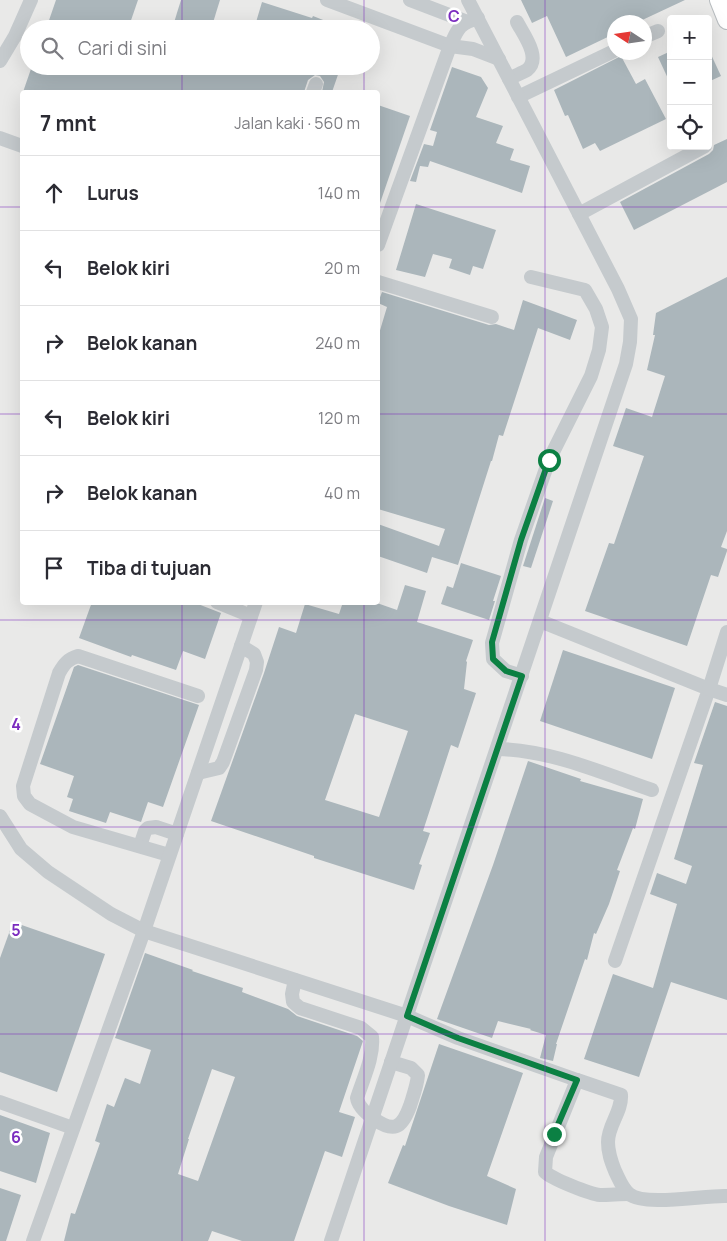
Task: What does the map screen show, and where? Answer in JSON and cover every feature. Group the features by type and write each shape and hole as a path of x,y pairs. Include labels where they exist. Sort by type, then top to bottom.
{"main road":[{"path":"719,0 727,20"}],"lane":[{"path":"22,20 31,0"},
{"path":"327,0 450,46 473,49 499,59"},
{"path":"410,0 472,19"},
{"path":"331,1241 623,374 630,342 631,319 618,289 499,59 472,19 468,0"},
{"path":"380,239 450,46 460,26 472,19"},
{"path":"509,79 528,69 532,63 533,53 517,22"},
{"path":"0,61 20,25"},
{"path":"652,34 658,31"},
{"path":"518,97 607,54"},
{"path":"0,138 20,145"},
{"path":"579,214 699,150"},
{"path":"522,676 506,671 493,659 492,642 521,540 549,460 591,376 599,350 602,327 596,309 585,290 531,277"},
{"path":"380,283 492,317"},
{"path":"33,1241 144,931 254,609 233,605"},
{"path":"540,621 727,695"},
{"path":"615,962 709,688 722,660 727,632"},
{"path":"198,773 219,768 223,762 256,670 257,662 254,654 241,646"},
{"path":"169,856 73,827 30,804 24,796 23,786 59,673 70,659 78,656 198,696"},
{"path":"498,749 518,750 565,760 652,790"},
{"path":"0,816 21,849 48,872 110,914 144,931 407,1016 458,1038 621,1095 620,1107 614,1119 608,1140 609,1154 620,1182 628,1194"},
{"path":"140,846 145,831 148,828 156,827 177,834"},
{"path":"295,980 292,994 293,1002 300,1008 361,1028 372,1037 373,1044 357,1098 358,1104 372,1118 393,1128 405,1120 418,1075 411,1068 392,1062"},
{"path":"577,1080 546,1157 545,1172 548,1176 598,1195 628,1194 640,1199 727,1196"},
{"path":"0,1102 73,1128"}],"shaded area":[{"path":"0,0 727,0 727,1241 0,1241"}],"building":[{"path":"56,0 138,0 131,20 49,20"},
{"path":"181,0 220,0 214,20 175,20"},
{"path":"521,0 685,0 652,15 607,15 607,37 566,57 547,16 532,23"},
{"path":"262,2 323,20 257,20"},
{"path":"667,53 667,76 658,57"},
{"path":"712,57 721,76 712,80"},
{"path":"613,60 623,60 636,84 645,79 666,119 600,151 595,143 583,149 568,115 565,116 554,90"},
{"path":"452,67 481,77 488,88 476,117 503,126 496,143 514,149 510,160 530,166 522,193 430,161 428,167 420,166 416,182 410,181 424,144 433,146 437,132 430,130"},
{"path":"29,75 315,75 308,80 305,90 24,90"},
{"path":"315,75 338,75 333,90 322,90 324,82 320,76"},
{"path":"380,106 410,116 380,203"},
{"path":"727,139 727,182 634,230 620,202 709,154 713,150 714,145"},
{"path":"416,204 496,230 483,269 473,266 470,275 449,268 452,259 433,254 425,277 396,270"},
{"path":"727,277 727,531 721,547 727,549 727,551 718,577 711,575 687,646 585,611 609,543 614,544 644,456 613,446 626,408 652,417 665,376 647,370 655,335 653,335 656,313"},
{"path":"382,292 489,325 496,324 514,330 523,300 577,320 570,340 538,328 503,436 499,435 458,565 432,557 427,573 380,557 380,525 439,546 445,529 380,510 380,330 387,307 380,304"},
{"path":"545,498 553,501 531,568 523,566"},
{"path":"461,563 501,576 489,620 441,604 447,586 453,588"},
{"path":"405,585 426,591 417,622 473,640 466,661 464,689 476,693 458,748 451,745 423,831 430,833 419,864 422,865 414,890 314,858 314,856 211,821 279,627 296,633 305,605 339,614 342,605 380,604 397,610","holes":["355,714 408,731 379,817 325,800"]},
{"path":"91,605 201,605 221,613 205,659 183,651 176,670 132,655 131,657 79,638"},
{"path":"563,650 675,688 652,759 540,721"},
{"path":"78,665 199,705 163,807 148,802 141,822 110,812 106,823 69,811 73,799 67,797 74,776 40,764 74,667"},
{"path":"715,702 727,706 727,1000 671,982 639,1077 584,1059 613,974 653,988 677,904 650,894 657,873 686,884 692,866 674,859 703,765 694,763"},
{"path":"528,761 581,779 580,781 643,799 635,829 633,828 617,870 620,871 609,904 596,934 594,933 587,960 585,959 556,1044 553,1061 540,1058 546,1035 531,1029 498,1021 492,1038 437,1019 493,865"},
{"path":"13,922 105,954 57,1092 0,1072 0,958"},
{"path":"145,953 243,988 242,992 288,1009 297,1016 357,1036 363,1041 339,1112 355,1117 342,1157 325,1151 294,1241 242,1241 212,1231 208,1241 64,1241 71,1213 75,1214 100,1143 95,1141 107,1104 114,1107 125,1078 140,1084 151,1050 115,1038","holes":["212,1069 235,1077 198,1181 178,1174"]},
{"path":"439,1044 523,1073 487,1176 516,1189 507,1225 388,1183 403,1145 405,1146"},
{"path":"0,1115 50,1133 36,1183 0,1171"},
{"path":"0,1188 21,1195 6,1241 0,1241"}],"route":[{"path":"549,460 521,540 492,642 493,659 506,671 522,676 407,1016 458,1038 577,1080 554,1134"}]}
